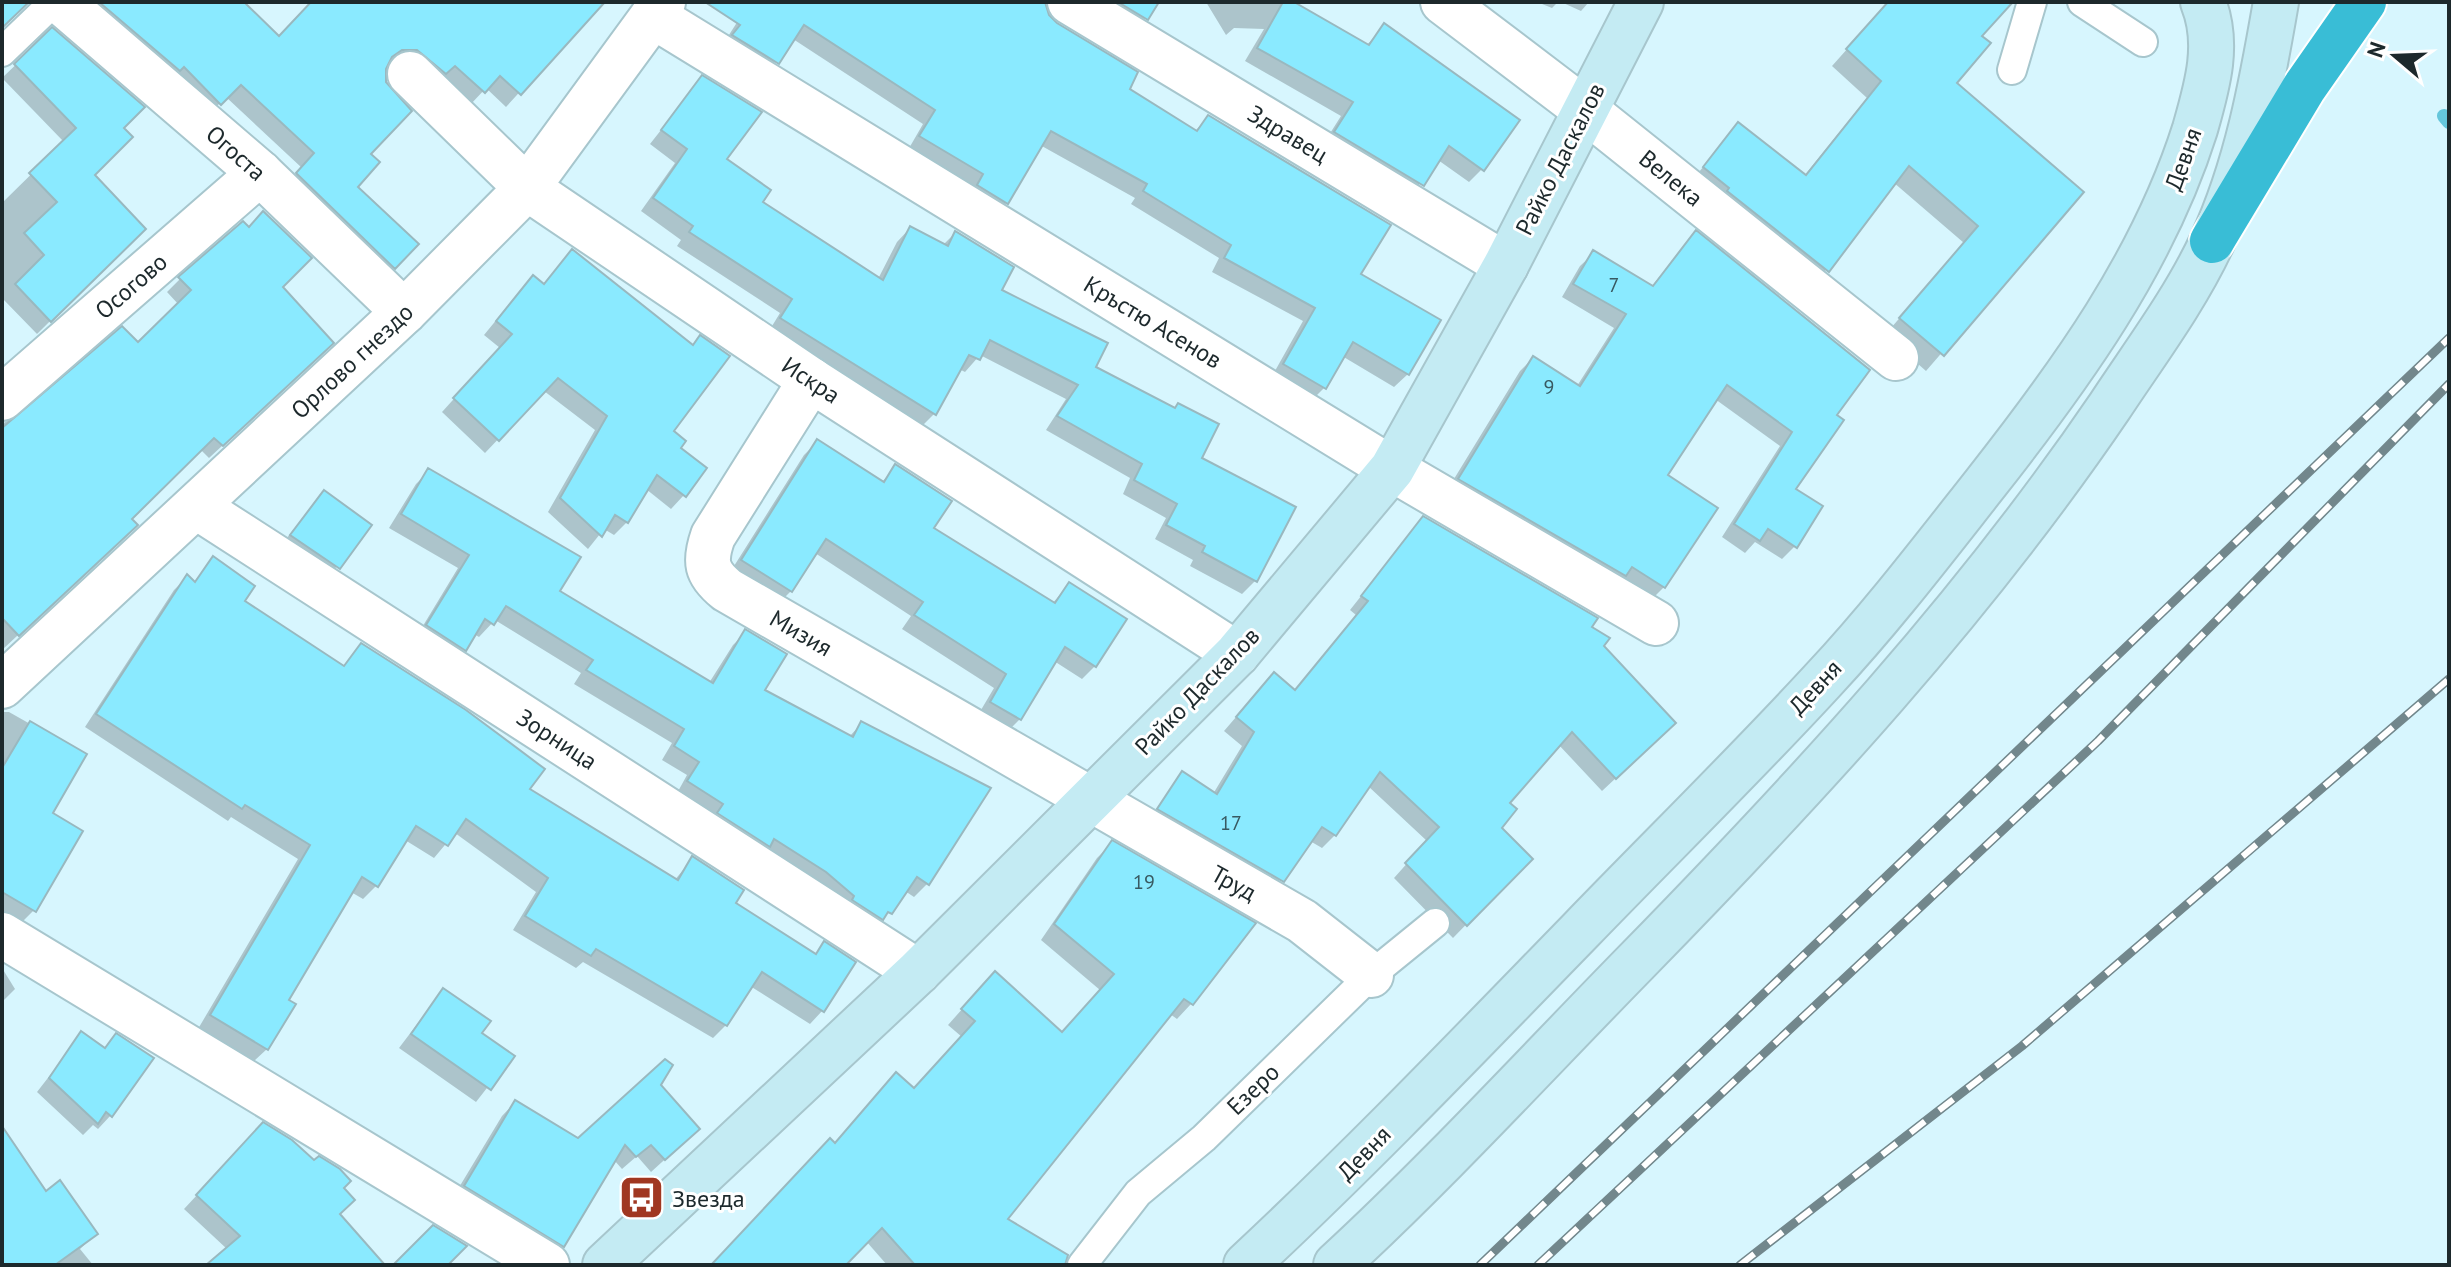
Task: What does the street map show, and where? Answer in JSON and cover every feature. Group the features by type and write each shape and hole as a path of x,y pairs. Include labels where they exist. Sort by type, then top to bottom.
{"highway":[{"path":"2212,241 2304,88 2364,2"}],"main road":[{"name":"Райко Даскалов","path":"605,1265 918,972 1237,654 1392,469 1506,265 1641,2"},
{"name":"Девня","path":"1246,1265 1338,1180 1826,678 2010,453 2099,328 2146,249 2170,197 2204,97 2213,54 2210,19 2203,2"},
{"path":"1336,1265 1792,803 1905,674 2082,446 2178,303 2212,241 2232,189 2263,83 2276,2"}],"street":[{"name":"Огоста","path":"61,2 260,173 404,312"},
{"name":"Здравец","path":"1070,2 1506,265"},
{"name":"Велека","path":"1443,2 1584,109 1896,358"},
{"name":"Орлово гнездо","path":"2,686 404,312 527,188 658,9"},
{"name":"Кръстю Асенов","path":"658,9 1392,469 1656,623"},
{"name":"Искра","path":"410,74 527,188 811,380 1237,654"},
{"name":"Осогово","path":"2,398 260,173"},
{"name":"Мизия","path":"811,380 713,536 706,562 710,576 727,590 1089,802"},
{"name":"Зорница","path":"197,507 918,972"},
{"name":"Труд","path":"1089,802 1302,921 1371,975"},
{"path":"2,935 547,1265"}],"lane":[{"path":"2,52 54,2"},
{"path":"2012,70 2032,2"},
{"path":"2082,2 2143,42"},
{"name":"Езеро","path":"1082,1265 1138,1193 1204,1138 1371,975 1435,923"}],"building":[{"path":"2,2 29,2 2,28"},
{"path":"99,2 244,2 279,36 311,2 605,2 521,95 500,76 485,93 455,66 446,74 417,50 402,50 392,57 386,69 386,82 412,111 371,154 380,162 358,187 419,244 395,269 296,173 314,153 241,85 221,105 184,67 180,71"},
{"path":"705,2 1045,2 1049,15 1057,23 1138,72 1130,89 1197,131 1208,115 1391,225 1361,274 1441,320 1409,375 1353,342 1326,389 1283,364 1315,308 1224,258 1231,245 1143,191 1147,184 1051,131 1008,204 977,185 983,174 919,136 935,110 804,25 779,64 732,35 740,25"},
{"path":"1118,2 1159,2 1148,20"},
{"path":"1283,2 1294,2 1369,45 1384,23 1520,120 1484,171 1449,146 1424,186 1334,132 1353,102 1257,48"},
{"path":"1888,2 2013,2 1982,36 1991,43 1957,83 2084,192 1944,356 1899,318 1978,226 1909,166 1829,272 1727,191 1729,188 1703,167 1738,122 1806,175 1881,81 1846,49"},
{"path":"52,27 145,107 124,128 133,137 95,175 146,229 51,322 15,284 44,255 24,233 57,202 29,173 76,128 14,64"},
{"path":"702,75 762,112 727,159 771,190 763,202 883,280 910,226 948,246 955,231 1014,267 1002,290 1108,343 1096,367 1175,408 1178,403 1219,424 1202,458 1296,507 1257,582 1202,552 1205,546 1166,525 1177,504 1134,480 1142,464 1057,416 1078,385 990,340 980,360 969,355 936,415 780,318 792,299 689,232 693,226 653,198 687,149 661,130"},
{"path":"263,211 312,258 283,287 334,343 223,446 214,438 132,519 138,525 19,636 2,618 2,428 122,326 138,342 191,290 178,277 243,221 249,227"},
{"path":"1696,230 1870,370 1837,415 1844,420 1796,489 1823,506 1797,548 1768,529 1760,541 1734,524 1792,432 1727,385 1668,475 1718,508 1665,588 1632,567 1626,576 1458,479 1533,356 1580,386 1626,314 1573,284 1593,250 1653,286"},
{"path":"572,249 693,345 700,335 730,356 674,431 686,441 681,448 707,468 686,497 657,475 628,523 615,515 602,537 560,498 607,416 558,378 499,441 453,398 512,334 496,321 533,275 544,284"},
{"path":"817,439 884,482 895,464 952,501 934,528 1055,603 1069,582 1127,619 1096,667 1065,647 1021,720 990,702 1006,674 914,615 923,602 826,539 792,592 741,560"},
{"path":"428,468 581,557 560,591 713,683 745,629 787,654 765,690 853,737 861,721 991,788 929,885 917,877 892,914 888,912 883,920 852,900 854,896 826,872 774,839 770,847 717,813 723,804 687,781 699,762 674,746 684,729 586,670 593,660 506,606 494,625 485,619 466,651 426,625 469,555 401,514"},
{"path":"324,490 372,525 340,569 290,535"},
{"path":"1423,516 1598,618 1592,627 1610,638 1604,646 1676,723 1616,779 1572,732 1510,803 1517,809 1502,828 1533,859 1467,926 1405,863 1439,827 1380,772 1336,836 1322,827 1284,882 1157,809 1182,771 1217,794 1254,732 1236,717 1274,672 1295,690 1368,601 1361,596"},
{"path":"213,556 255,586 245,601 344,666 361,643 466,710 545,769 530,789 678,880 692,856 744,890 736,903 816,954 824,941 856,962 824,1012 762,972 727,1026 596,949 591,956 525,916 548,878 466,819 448,846 416,826 378,887 362,877 289,1000 296,1004 268,1050 210,1015 310,845 245,805 242,809 96,714 187,574 195,582"},
{"path":"30,721 87,754 53,813 83,831 36,912 2,892 2,768"},
{"path":"1112,840 1256,923 1193,1005 1184,999 1008,1219 1068,1255 1065,1265 915,1265 882,1228 846,1265 711,1265 830,1138 835,1143 896,1072 914,1088 975,1021 961,1009 995,971 1062,1032 1114,974 1054,924"},
{"path":"443,988 491,1021 482,1033 515,1056 491,1090 411,1034"},
{"path":"81,1031 105,1048 116,1033 154,1058 112,1117 106,1112 98,1124 49,1078"},
{"path":"665,1059 673,1065 661,1085 700,1129 665,1160 651,1145 636,1157 625,1145 564,1247 464,1186 515,1100 578,1138"},
{"path":"263,1122 292,1140 314,1160 319,1156 340,1169 351,1181 344,1188 355,1200 340,1214 385,1265 206,1265 240,1236 196,1195"},
{"path":"2,1126 46,1191 60,1180 98,1234 55,1265 2,1265"},
{"path":"433,1225 467,1246 448,1265 393,1265"}],"waterway":[{"path":"2444,116 2449,122"}],"railway":[{"path":"1480,1265 2449,338"},
{"path":"1538,1265 2098,741 2449,384"},
{"path":"1740,1265 2022,1046 2449,679"}],"place":[{"name":"Звезда","path":"641,1198"}]}
